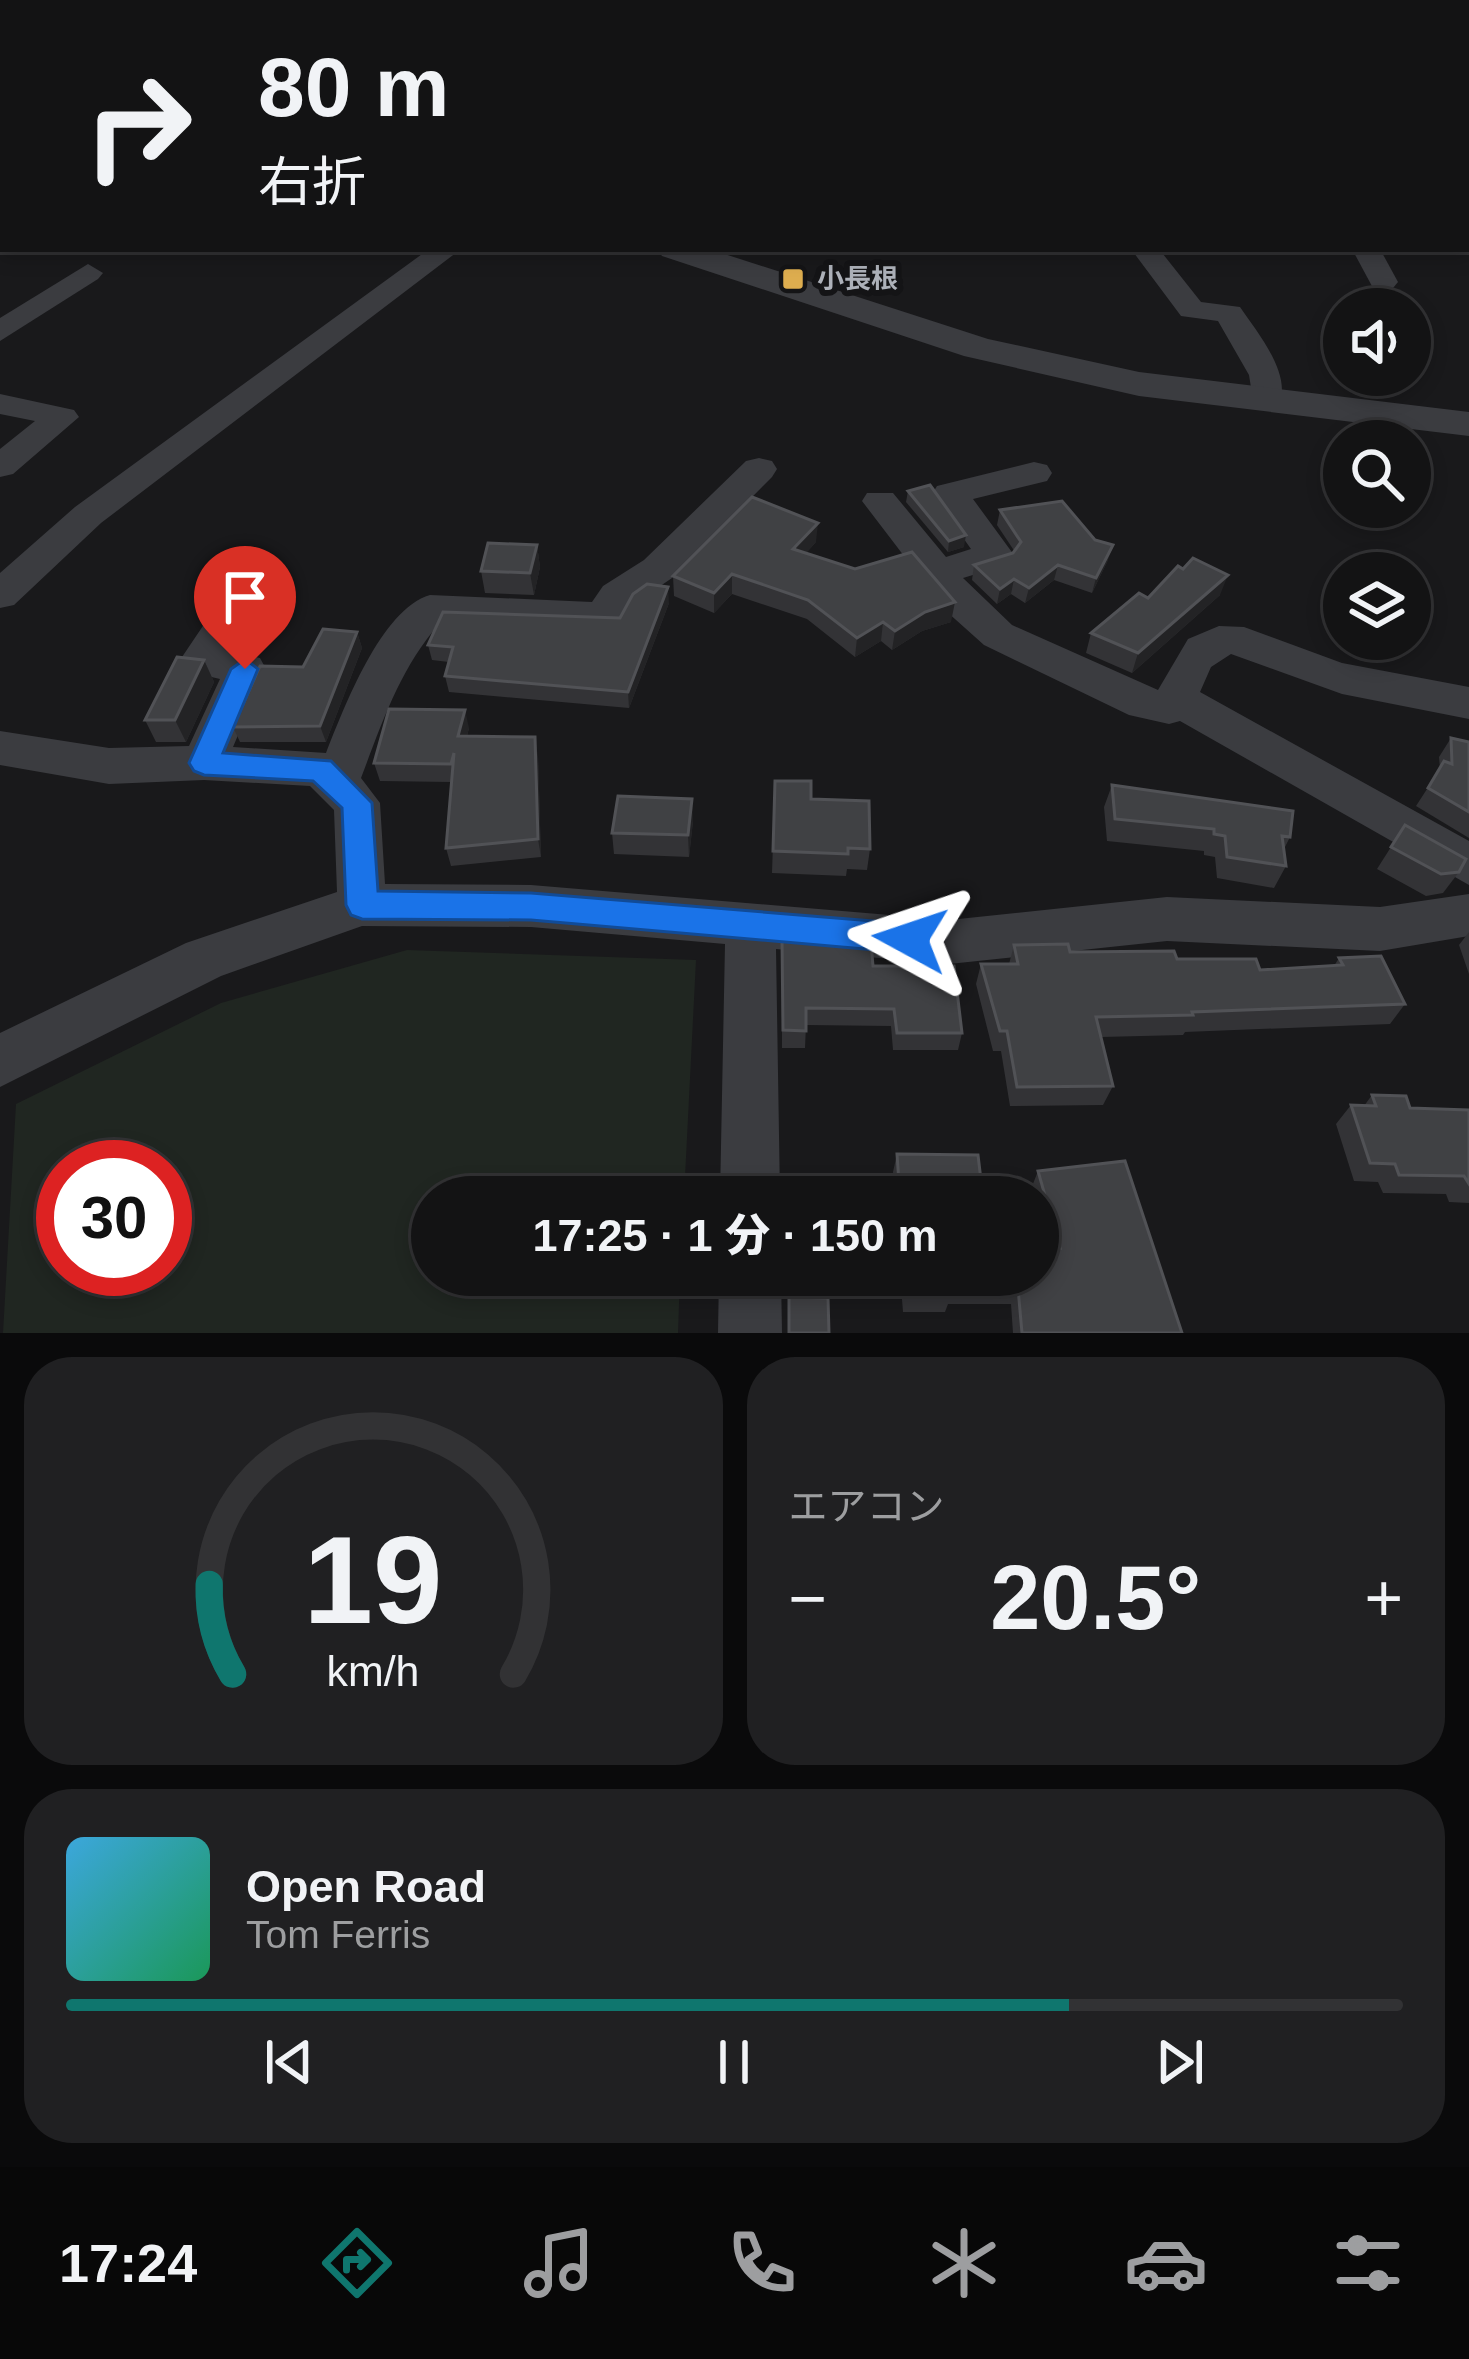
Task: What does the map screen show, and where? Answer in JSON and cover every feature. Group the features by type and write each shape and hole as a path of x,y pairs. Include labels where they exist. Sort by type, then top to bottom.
{"street":[{"path":"0,595 88,515 443,252"},
{"path":"685,252 978,348 1139,383 1469,424"},
{"path":"1147,252 1192,310 1229,313 1265,375 1266,399"},
{"path":"1368,252 1383,282"},
{"path":"0,332 88,273"},
{"path":"0,404 62,417 0,466"},
{"path":"336,783 379,678 414,624 430,609 603,616 617,596 658,569 759,469"},
{"path":"936,573 995,555 950,494 1034,473"},
{"path":"880,501 936,573 998,635 1144,704 1169,708 1191,663 1222,639 1280,652 1326,674 1423,689 1469,703"},
{"path":"204,763 245,669 201,660 229,618"},
{"path":"1176,698 1469,865"},
{"path":"0,748 109,766 204,763 321,770 357,803 362,905"},
{"path":"0,1061 204,959 362,905 531,906 950,942 1167,919 1380,929 1469,915"},
{"path":"750,926 750,1176"},
{"path":"750,1296 750,1333"}],"shaded area":[{"path":"407,950 696,960 685,1176 411,1176 411,1296 679,1296 678,1333 3,1333 16,1104 221,1003"}],"building":[{"path":"930,485 966,535 949,541 908,491"},
{"path":"752,497 818,523 793,549 855,569 912,552 955,602 925,612 895,631 883,622 857,638 808,600 732,574 714,593 673,576"},
{"path":"1062,501 1095,540 1113,545 1096,578 1058,565 1029,588 1014,579 1000,589 974,565 1013,553 1021,542 1000,510"},
{"path":"488,543 537,545 530,573 481,571"},
{"path":"1193,558 1228,575 1138,653 1091,633 1139,593 1148,598 1178,566 1183,569"},
{"path":"647,584 668,587 628,692 445,676 453,647 428,645 443,612 620,618 633,594"},
{"path":"323,629 357,632 320,726 233,727 260,666 303,667"},
{"path":"177,657 204,660 175,720 145,720"},
{"path":"389,709 465,710 458,736 535,737 538,839 446,848 454,753 451,764 374,763"},
{"path":"1451,738 1469,742 1469,812 1428,788 1444,761 1452,764"},
{"path":"775,781 811,781 811,799 869,801 870,849 848,848 848,854 773,851"},
{"path":"1112,785 1293,811 1290,837 1282,836 1286,866 1227,857 1225,836 1214,834 1214,829 1115,819"},
{"path":"618,796 692,799 688,835 612,833"},
{"path":"1405,825 1466,859 1459,872 1441,874 1391,847"},
{"path":"782,938 871,943 873,966 954,966 962,1033 897,1033 894,1009 806,1008 806,1031 783,1030"},
{"path":"1068,944 1070,952 1174,951 1177,959 1256,959 1260,970 1343,965 1339,958 1381,956 1405,1004 1096,1017 1113,1086 1017,1087 1007,1031 1000,1031 981,964 1018,964 1014,945"},
{"path":"1372,1095 1406,1096 1410,1108 1469,1110 1469,1184 1464,1176 1399,1175 1395,1164 1370,1163 1351,1105 1376,1106"},
{"path":"897,1154 978,1155 980,1176 899,1176"},
{"path":"1125,1161 1182,1333 1022,1333 1019,1296 1059,1296 1059,1176 1039,1176 1038,1171"},
{"path":"789,1297 828,1298 829,1333 789,1333"}],"place":[{"name":"小長根","path":"793,279"}],"route":[{"path":"245,669 204,763 321,770 357,803 362,905 531,906 910,939"}]}
